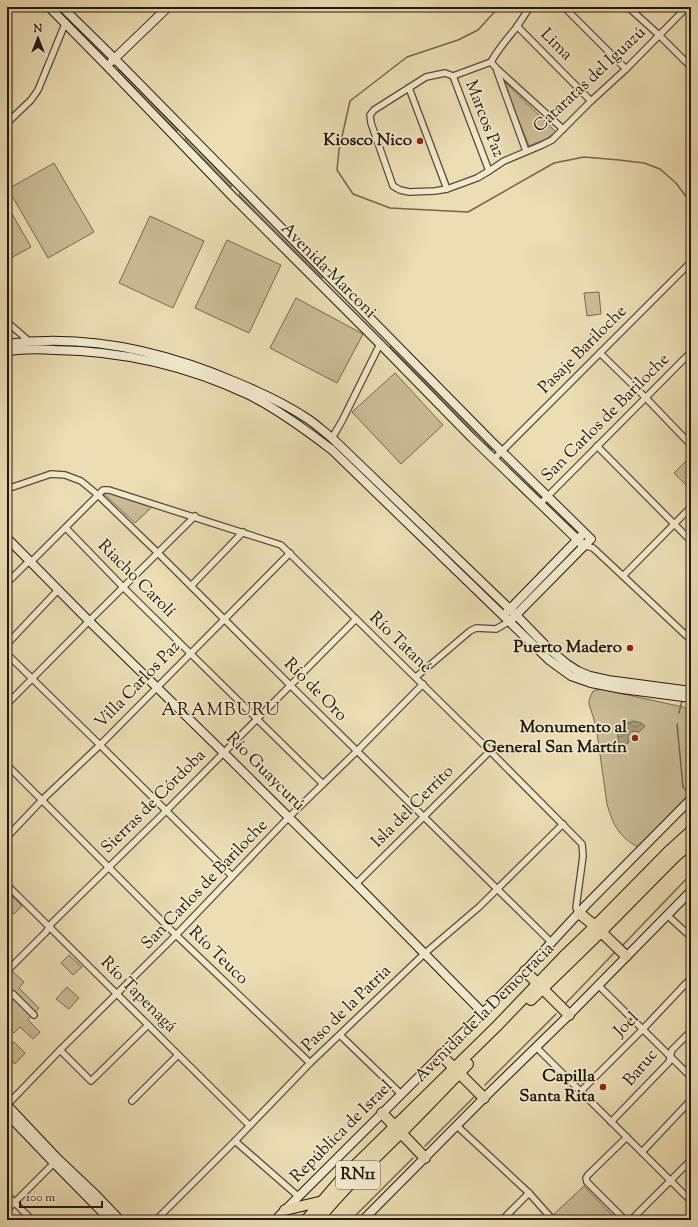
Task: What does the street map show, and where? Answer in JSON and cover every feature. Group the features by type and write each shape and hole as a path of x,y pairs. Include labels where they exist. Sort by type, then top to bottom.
{"highway":[{"name":"Avenida de la Democracia","path":"598,929 669,851 691,831"},
{"name":"Avenida de la Democracia","path":"318,1220 373,1160 398,1130 540,986 566,954 598,929 674,858 689,846"},
{"path":"579,913 626,956"},
{"path":"525,971 569,1015"},
{"path":"441,1055 484,1098"},
{"path":"382,1113 425,1158"},
{"name":"Avenida de la Democracia","path":"306,1220 342,1178 398,1130"},
{"path":"285,1210 323,1200"}],"street":[{"name":"Avenida Marconi","path":"49,7 230,194 472,438 584,546"},
{"name":"Avenida Marconi","path":"62,7 186,130 502,452 591,539"},
{"path":"107,66 168,7"},
{"path":"447,189 409,88 426,77 445,72 453,76 491,62 497,51 530,7"},
{"path":"564,7 626,69"},
{"path":"628,7 691,67"},
{"name":"Cataratas del Iguazú","path":"409,88 374,110 370,115 371,123 393,186 400,190 410,192 447,189 477,178 489,172 504,161 552,140 591,100 626,69 687,7"},
{"path":"7,123 31,100 38,90 66,24"},
{"name":"Lima","path":"517,26 591,100"},
{"path":"491,62 497,70 563,129"},
{"path":"497,70 526,151"},
{"name":"Marcos Paz","path":"453,76 489,172"},
{"path":"177,139 186,130"},
{"path":"230,194 239,185"},
{"name":"Pasaje Bariloche","path":"494,459 691,262"},
{"path":"7,322 30,342"},
{"path":"332,438 380,344 388,336"},
{"path":"7,344 30,342 79,342 110,345 151,353 192,364 254,389 308,419 332,438 504,603 549,649 567,664 590,676 608,680 644,686 691,691"},
{"path":"7,352 32,349 78,350 110,353 143,359 196,374 222,383 250,396 300,425 332,450 549,660 571,676 580,680 622,690 691,698"},
{"name":"San Carlos de Bariloche","path":"540,504 691,352"},
{"path":"600,353 691,445"},
{"path":"597,446 691,541"},
{"name":"Río de Oro","path":"7,489 51,474 65,475 81,480 158,553 290,686 551,942"},
{"name":"Río Tatané","path":"98,495 103,490 109,490 195,516 281,545 416,677 582,844 583,856 576,908 579,913"},
{"path":"7,583 26,564 31,562 98,495"},
{"path":"623,576 691,507"},
{"path":"7,704 88,621 195,516"},
{"name":"Riacho Carolí","path":"66,528 123,587 323,784"},
{"path":"191,586 243,532"},
{"path":"513,612 584,532"},
{"name":"Río Guaycurú","path":"7,538 88,621 289,817 483,1012"},
{"path":"591,539 592,548"},
{"path":"416,677 470,631 476,628 496,629 591,539"},
{"path":"584,546 592,548 691,640"},
{"name":"Villa Carlos Paz","path":"7,837 42,800 100,745 190,652 290,553"},
{"path":"7,644 58,590"},
{"name":"Sierras de Córdoba","path":"7,971 356,619"},
{"path":"7,654 232,876"},
{"name":"San Carlos de Bariloche","path":"7,1105 176,935 289,817 423,684"},
{"name":"Isla del Cerrito","path":"356,884 490,751"},
{"name":"Río Teuco","path":"7,765 176,935 310,1064"},
{"name":"República de Israel","path":"275,1220 525,971 598,893 691,799"},
{"name":"Paso de la Patria","path":"156,1220 310,1064 424,954 479,907 563,824"},
{"name":"Río Tapenagá","path":"7,885 249,1125"},
{"path":"363,1220 691,891"},
{"path":"667,915 691,938"},
{"name":"Joel","path":"581,1091 691,978"},
{"path":"598,985 691,1076"},
{"path":"7,1001 13,994 34,1015"},
{"path":"60,1050 91,1082 148,1025"},
{"name":"Baruc","path":"611,1122 669,1062 672,1050 691,1031"},
{"path":"340,1035 401,1094"},
{"path":"536,1047 691,1201"},
{"path":"132,1101 178,1055"},
{"path":"642,1152 691,1100"},
{"path":"7,1105 110,1220"},
{"path":"7,1114 56,1161 97,1196 120,1220"},
{"path":"457,1126 529,1193 553,1220"},
{"path":"625,1220 587,1182 586,1178 626,1137"},
{"path":"235,1141 299,1197"},
{"path":"631,1220 691,1160"},
{"path":"7,1210 56,1161"},
{"path":"502,1220 529,1193"},
{"path":"7,1195 32,1220"}],"shaded area":[{"path":"119,70 178,130 177,131 118,71"},
{"path":"502,79 556,132 546,139 529,146"},
{"path":"186,137 232,186 231,187 185,139"},
{"path":"54,163 94,232 48,258 8,189"},
{"path":"240,193 323,277 322,278 239,195"},
{"path":"7,205 31,247 7,260"},
{"path":"150,216 204,241 173,308 119,283"},
{"path":"227,240 281,265 249,333 195,308"},
{"path":"599,292 601,314 587,316 584,293"},
{"path":"296,298 363,334 337,383 270,348"},
{"path":"391,346 493,449 492,450 390,347"},
{"path":"395,373 443,425 401,464 352,412"},
{"path":"691,456 691,490 674,473"},
{"path":"109,493 152,507 135,523 104,494"},
{"path":"601,689 683,707 691,711 691,794 638,847 621,835 614,824 607,804 596,726 589,704 593,691"},
{"path":"7,891 22,906 14,914 7,907"},
{"path":"69,955 82,967 73,975 61,963"},
{"path":"11,970 24,982 19,988 39,1008 28,1020 40,1032 33,1039 20,1027 14,1033 7,1027 7,974"},
{"path":"67,987 79,998 69,1009 56,999"},
{"path":"14,1042 25,1053 15,1064 7,1056 7,1049"},
{"path":"584,1186 617,1220 560,1220 554,1214"}],"water":[{"path":"634,721 645,726 639,732 634,731 630,733 628,737 629,742 622,748 618,738 619,730 629,722"}],"waterway":[{"path":"499,7 478,30 458,40 407,57 350,101 339,150 337,170 353,194 390,208 468,212 554,163 584,157 644,163 660,169 676,183 687,198 691,200"},
{"path":"679,713 682,701"},
{"path":"677,724 683,787 685,789"},
{"path":"686,791 689,796"},
{"path":"622,946 691,874"},
{"path":"566,1003 615,952"},
{"path":"485,1085 556,1014"},
{"path":"425,1146 474,1097"},
{"path":"351,1220 413,1158"}],"place":[{"name":"Kiosco Nico","path":"420,141"},
{"name":"Puerto Madero","path":"630,648"},
{"name":"Monumento al General San Martín","path":"635,738"},
{"name":"Capilla Santa Rita","path":"603,1087"}],"district":[{"name":"ARAMBURU","path":"221,711"}]}
